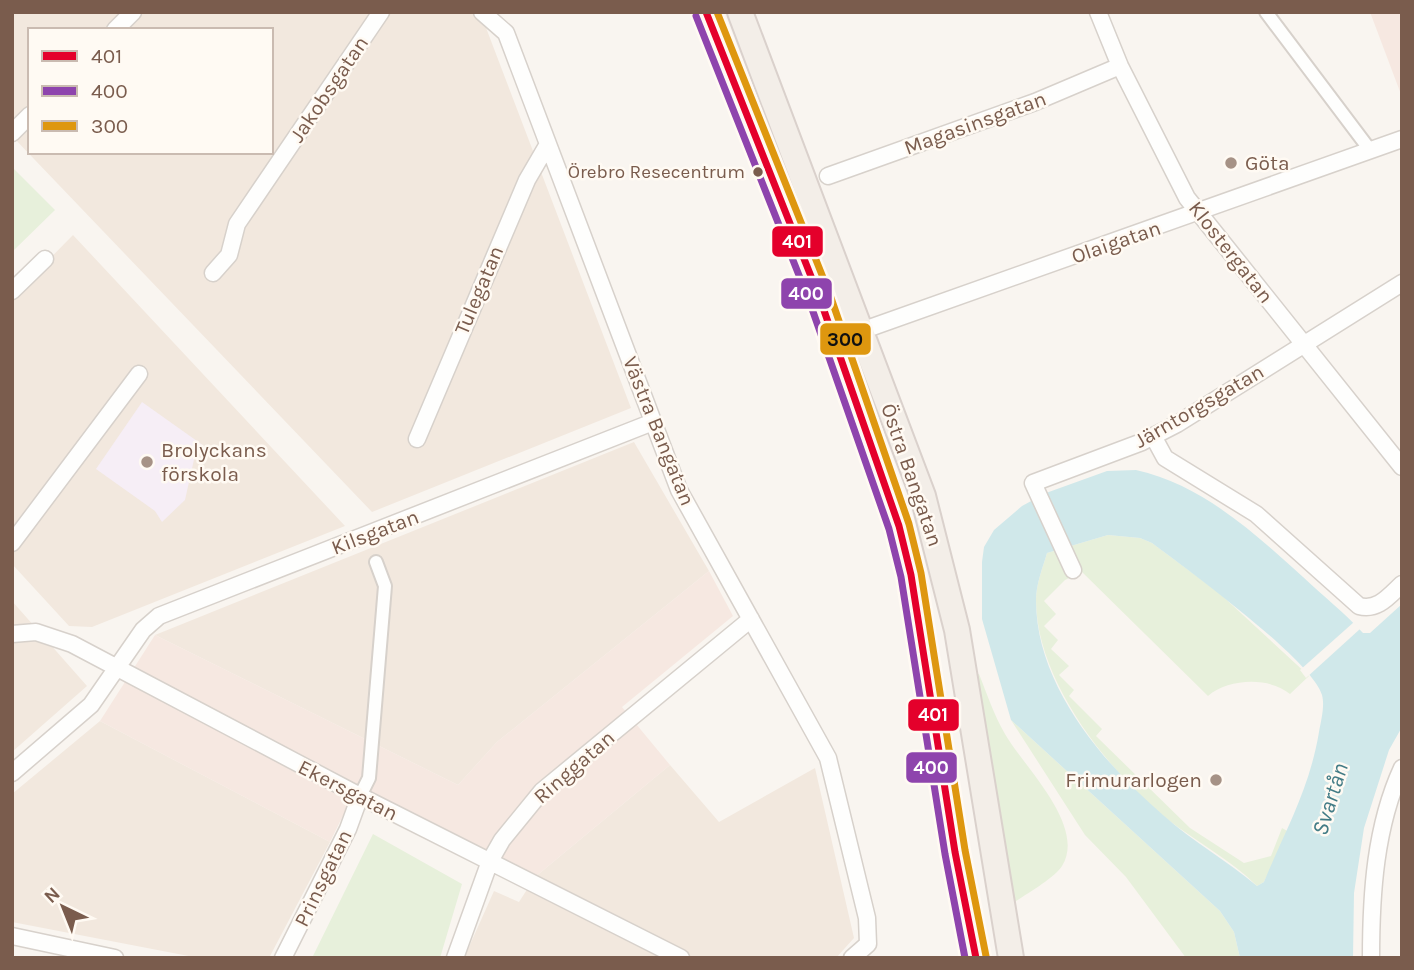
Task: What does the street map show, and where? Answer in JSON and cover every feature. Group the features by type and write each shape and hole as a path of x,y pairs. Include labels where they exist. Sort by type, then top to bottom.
{"main road":[{"name":"Östra Bangatan","path":"706,12 835,340 888,492 911,575 955,852 976,958"},
{"name":"Östra Bangatan","path":"740,12 923,496 957,630 1010,953"},
{"path":"835,340 861,331"}],"street":[{"path":"117,28 133,12"},
{"name":"Jakobsgatan","path":"213,273 229,255 237,223 381,12"},
{"name":"Klostergatan","path":"1098,12 1120,66 1198,213 1402,467"},
{"path":"1266,12 1370,150"},
{"name":"Västra Bangatan","path":"483,13 506,33 679,489 828,758 867,918 868,944 852,958"},
{"name":"Magasinsgatan","path":"828,176 1035,102 1120,66"},
{"path":"12,133 28,118"},
{"name":"Olaigatan","path":"861,331 1402,139"},
{"name":"Tulegatan","path":"417,439 527,180 548,144"},
{"path":"12,291 45,259"},
{"name":"Järntorgsgatan","path":"1073,570 1033,483 1153,436 1402,283"},
{"path":"12,543 139,374"},
{"name":"Kilsgatan","path":"12,773 91,705 143,630 159,616 653,422"},
{"path":"1153,436 1165,458 1256,514 1359,606 1368,608 1379,605 1402,584"},
{"path":"360,796 369,778 385,586 376,562"},
{"name":"Ringgatan","path":"455,958 490,861 502,840 542,791 751,619"},
{"name":"Ekersgatan","path":"12,633 36,632 72,645 360,796 681,958"},
{"path":"1371,958 1378,847 1387,807 1402,768"},
{"name":"Prinsgatan","path":"283,958 348,829 360,796"},
{"path":"12,936 115,958"}],"shaded area":[{"path":"12,12 480,12 631,408 372,512 29,154 273,154 273,28 28,28 28,153 12,136"},
{"path":"1370,12 1402,12 1402,97"},
{"path":"73,235 345,526 92,627 69,626 12,564 12,297"},
{"name":"Brolyckans förskola","path":"142,402 204,446 195,455 185,500 162,522 155,511 96,469"},
{"path":"634,442 709,571 497,742 458,785 155,635"},
{"path":"709,571 733,616 622,707 670,765 535,877 358,785 330,842 100,721 155,635 458,785 497,742"},
{"path":"12,601 87,686 12,752"},
{"path":"100,721 330,842 269,958 199,958 12,922 12,794"},
{"path":"670,765 719,822 815,768 854,938 836,958 464,958 494,891 519,902 535,877"}],"green space":[{"path":"12,167 55,210 12,252"},
{"path":"1108,535 1140,538 1152,543 1218,592 1309,676 1290,694 1272,685 1249,682 1227,686 1208,696 1082,572 1065,580 1044,601 1056,614 1044,626 1058,640 1051,649 1069,666 1059,675 1074,690 1069,696 1102,729 1096,736 1190,828 1244,863 1271,856 1282,828 1289,832 1264,882 1257,886 1225,859 1167,819 1121,775 1079,721 1048,661 1039,630 1036,600 1038,582 1047,553"},
{"path":"979,674 1005,734 1050,797 1066,833 1067,850 1062,866 1046,881 1010,905 972,675"},
{"path":"1011,720 1220,911 1234,932 1240,958 1186,958 1126,877 1085,835"},
{"path":"373,834 462,884 440,958 312,958"}],"water":[{"name":"Svartån","path":"1136,470 1160,477 1205,499 1266,544 1363,633 1370,633 1402,604 1402,727 1389,750 1364,828 1354,893 1353,958 1240,958 1234,932 1220,911 1011,720 982,619 984,547 994,530 1022,506 1046,493 1107,471","holes":["1108,535 1140,538 1152,543 1191,572 1272,638 1313,679 1322,695 1322,718 1309,773 1264,882 1257,886 1174,825 1117,771 1077,720 1047,662 1039,631 1036,600 1038,582 1047,553"]}],"pier":[{"path":"1354,622 1360,629 1306,678 1300,670"}],"transit line":[{"name":"401","path":"706,12 820,299 899,526 911,575 955,852 976,958"},
{"name":"300","path":"717,12 830,295 909,524 921,573 965,850 986,956"},
{"name":"400","path":"696,16 810,303 889,529 901,577 945,854 965,958"}],"place":[{"name":"Göta","path":"1231,163"},
{"name":"Örebro Resecentrum","path":"758,172"},
{"name":"Brolyckans förskola","path":"147,462"},
{"name":"Frimurarlogen","path":"1216,780"}]}
